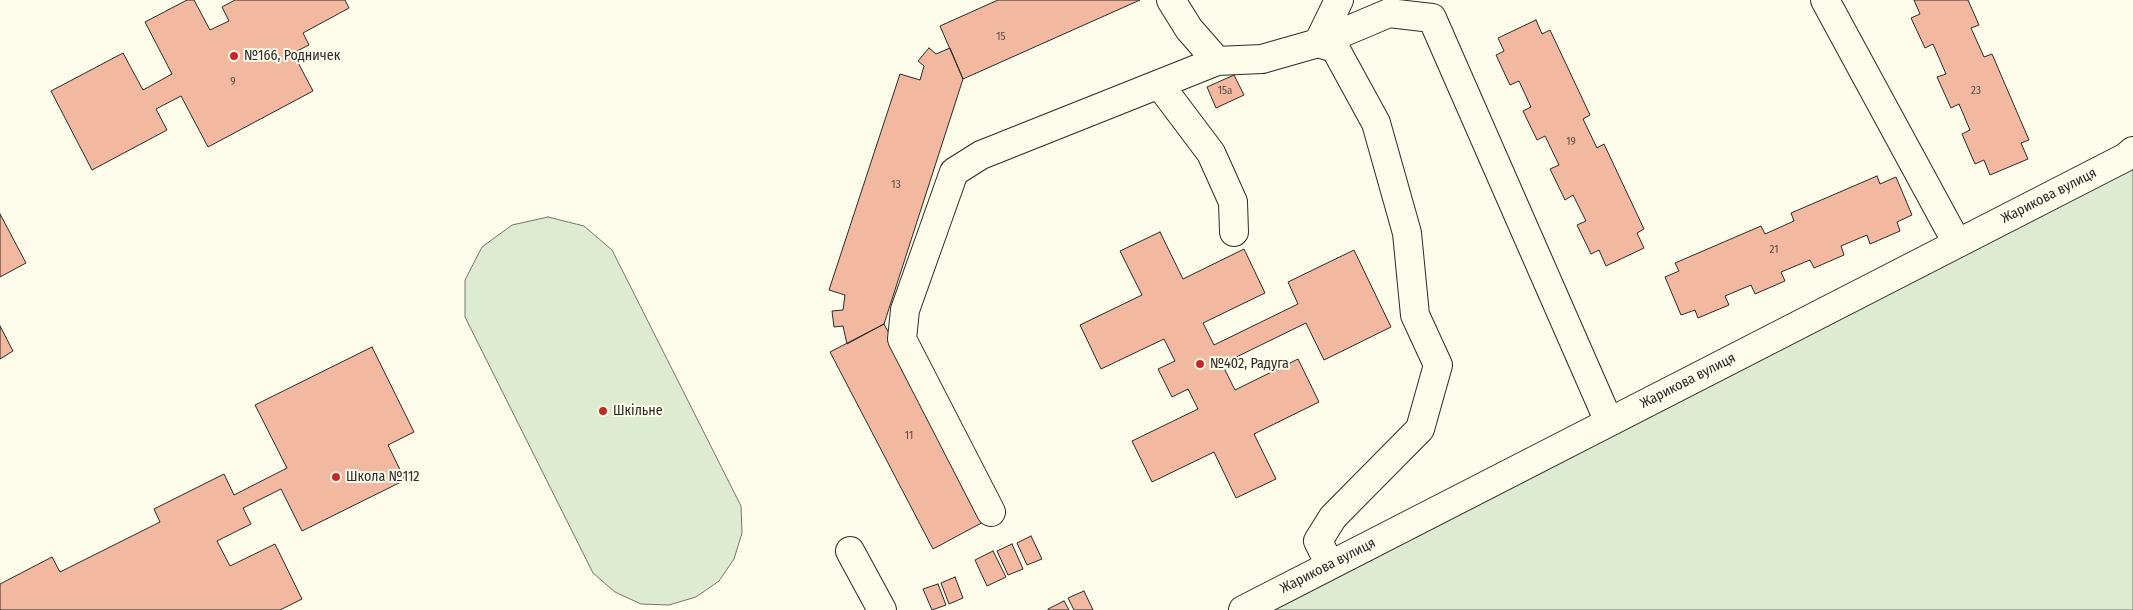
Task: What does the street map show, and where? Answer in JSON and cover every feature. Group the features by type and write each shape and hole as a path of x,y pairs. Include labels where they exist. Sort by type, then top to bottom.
{"street":[{"path":"1171,0 1189,29 1217,61"},
{"path":"1318,42 1339,0"},
{"path":"1825,0 1957,243"},
{"path":"991,512 902,339 905,310 954,172 981,156 1217,61 1262,59 1318,42 1389,13 1432,18 1609,422"},
{"path":"1318,42 1335,48 1376,123 1407,233 1415,315 1438,364 1420,429 1333,517 1318,541 1330,566"},
{"path":"1159,84 1211,153 1233,202 1234,232"},
{"name":"Жарикова вулиця","path":"1243,610 2133,152"},
{"path":"850,551 882,610"}],"green space":[{"path":"2133,151 2133,610 1243,610"},
{"name":"Шкільне","path":"548,217 584,226 612,250 741,506 742,533 734,559 719,581 696,597 669,605 641,604 615,592 593,573 465,317 465,280 482,247 512,225"}],"building":[{"path":"187,0 194,0 210,30 229,21 222,7 235,0 345,0 349,8 303,33 309,45 293,53 313,91 208,147 181,96 156,109 167,130 92,170 51,91 123,53 143,90 172,74 145,22"},
{"path":"998,0 1140,0 963,79 940,26"},
{"path":"1914,0 1968,0 1979,25 1971,28 1984,57 1992,54 2029,140 2021,143 2028,159 1990,175 1984,160 1975,164 1962,134 1970,130 1959,104 1951,108 1937,77 1946,74 1933,44 1925,48 1911,18 1920,14"},
{"path":"1536,20 1542,34 1550,30 1590,115 1583,119 1597,148 1604,144 1644,229 1637,233 1644,248 1606,266 1599,250 1591,254 1577,225 1586,221 1573,195 1565,200 1550,169 1559,165 1545,136 1537,140 1523,111 1531,107 1519,81 1510,85 1496,55 1504,51 1498,38"},
{"path":"929,48 936,54 950,48 963,79 884,324 847,344 843,326 834,327 832,311 843,310 845,295 829,290 900,74 920,80 924,66 918,61"},
{"path":"1234,75 1244,95 1216,108 1207,87"},
{"path":"1877,176 1880,184 1896,177 1912,215 1897,222 1900,231 1870,244 1867,235 1841,246 1844,255 1814,268 1810,260 1781,272 1785,281 1755,294 1751,285 1725,296 1729,305 1698,318 1695,310 1681,315 1665,277 1679,271 1675,263 1761,226 1765,234 1794,221 1791,213"},
{"path":"0,214 26,263 0,277"},
{"path":"1160,232 1183,279 1244,249 1265,293 1203,323 1214,345 1298,304 1288,282 1354,250 1391,327 1324,360 1306,323 1222,364 1235,390 1298,359 1319,402 1254,434 1276,479 1236,498 1214,452 1152,482 1132,441 1198,409 1188,389 1172,397 1158,369 1175,361 1164,339 1101,369 1080,325 1142,295 1120,251"},
{"path":"884,324 987,520 933,549 830,352"},
{"path":"0,326 13,351 0,359"},
{"name":"Школа №112","path":"372,347 414,432 388,445 405,480 302,531 281,489 243,508 251,524 217,541 230,566 275,544 302,599 280,610 0,610 0,584 52,557 60,572 160,522 154,509 224,474 234,495 287,468 255,405"},
{"path":"1031,536 1042,559 1027,565 1017,543"},
{"path":"1012,544 1023,569 1008,575 997,551"},
{"path":"993,551 1006,577 987,586 975,560"},
{"path":"955,577 963,598 949,604 941,583"},
{"path":"938,584 946,605 932,610 923,589"},
{"path":"1084,591 1093,610 1074,610 1068,598"},
{"path":"1064,601 1069,610 1048,610 1048,609"}],"place":[{"name":"№166, Родничек","path":"234,56"},
{"name":"№402, Радуга","path":"1200,364"},
{"name":"Шкільне","path":"603,411"},
{"name":"Школа №112","path":"336,477"}]}
